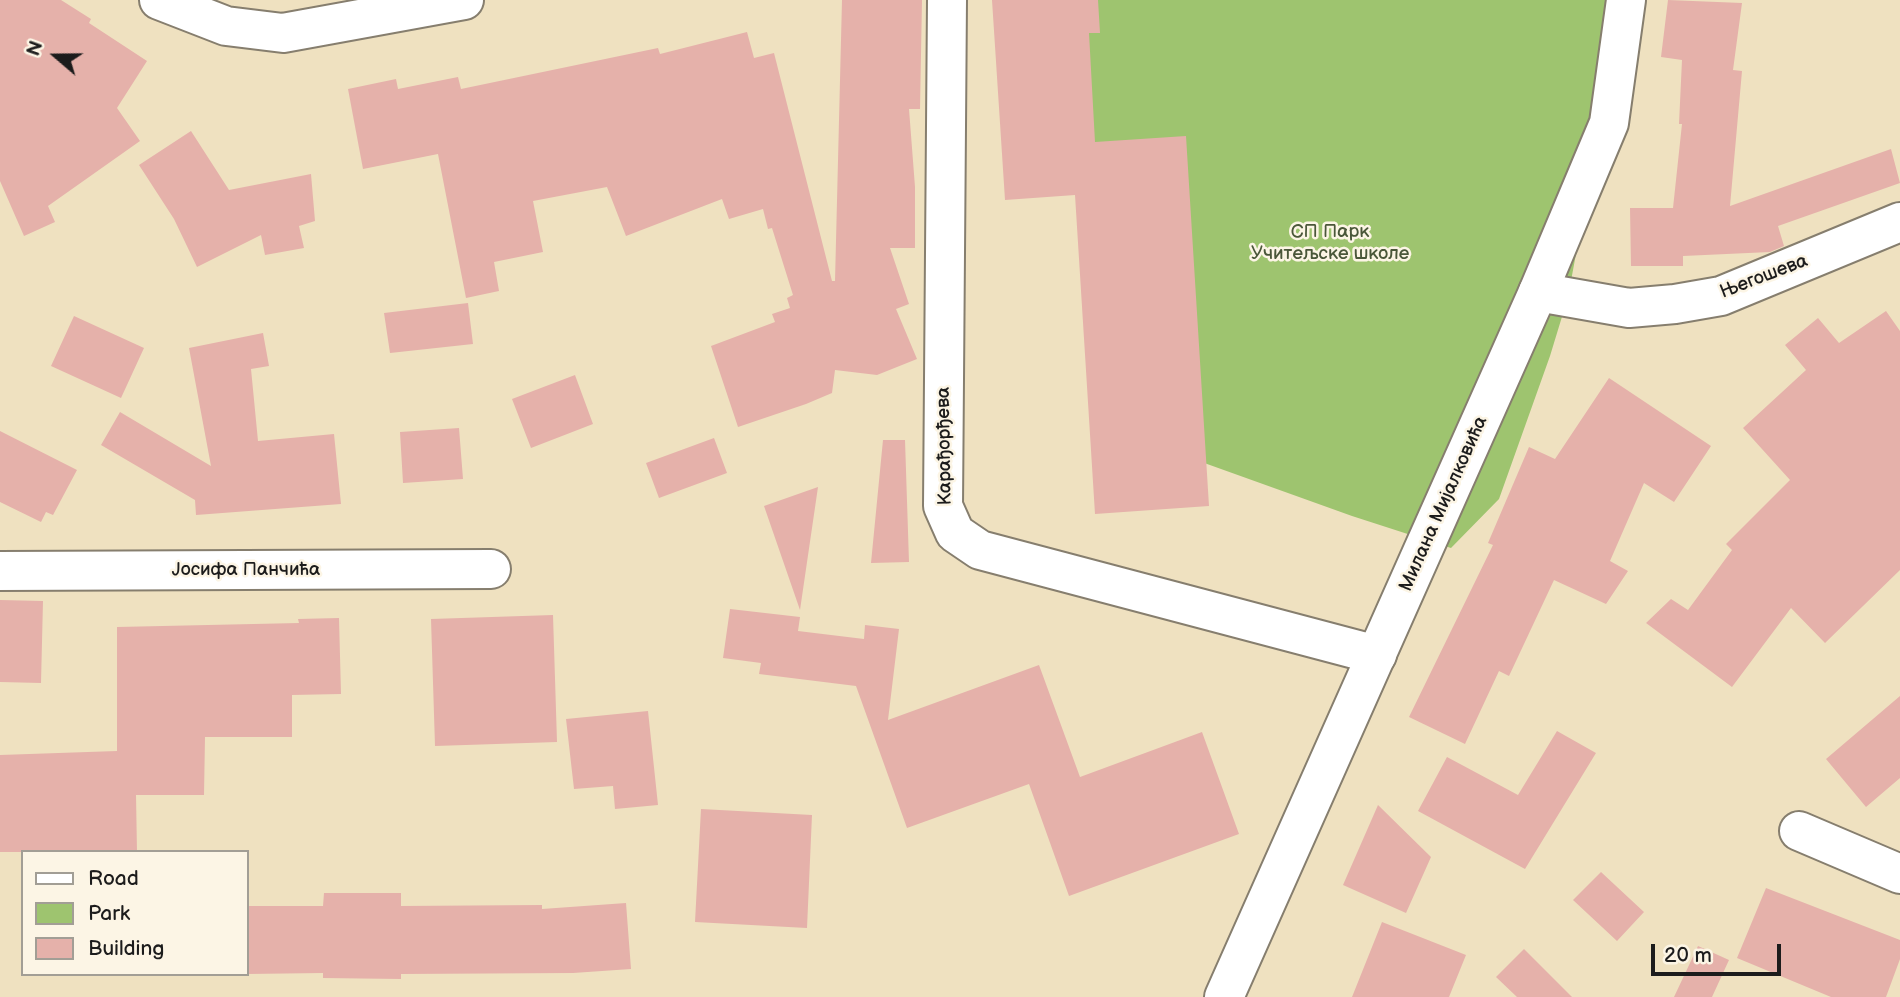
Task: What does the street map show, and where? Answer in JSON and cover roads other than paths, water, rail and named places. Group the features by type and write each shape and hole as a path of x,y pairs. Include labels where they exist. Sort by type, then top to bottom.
{"street":[{"path":"159,0 226,26 283,33 464,0"},
{"name":"Карађорђева","path":"947,0 943,506 955,533 980,550 1377,655"},
{"name":"Милана Мијалковића","path":"1224,997 1538,292 1609,123 1626,0"},
{"name":"Његошева","path":"1538,292 1629,308 1721,296 1900,222"},
{"name":"Јосифа Панчића","path":"0,571 491,569"},
{"path":"1799,831 1900,874"}],"park label":[{"name":"СП Парк Учитељске школе","path":"1330,243"}]}
